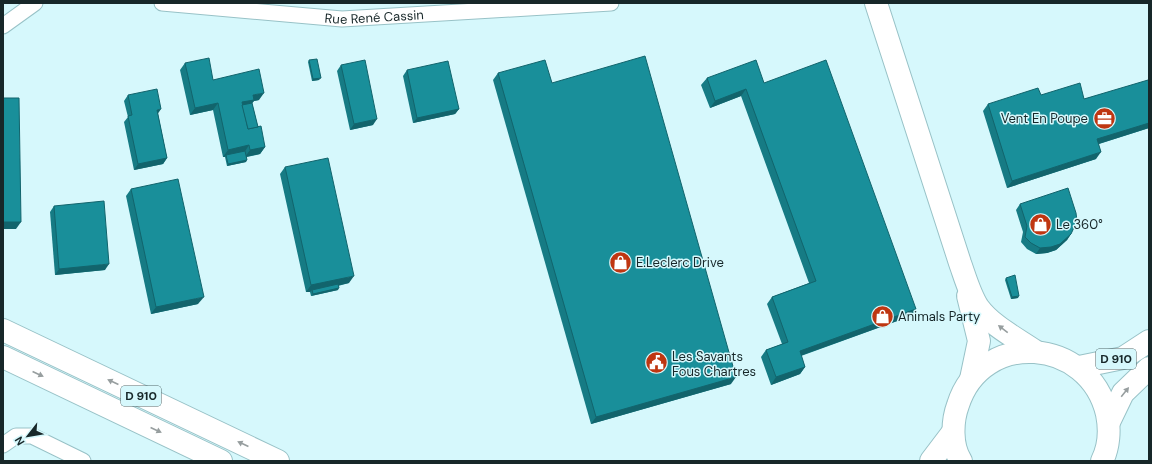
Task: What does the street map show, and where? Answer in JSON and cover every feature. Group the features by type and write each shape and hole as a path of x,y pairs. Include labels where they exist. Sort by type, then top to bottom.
{"main road":[{"path":"876,3 960,263 979,341 971,379"},
{"path":"960,263 978,307 1003,330 1035,351"},
{"name":"D 910","path":"3,330 278,461"},
{"name":"D 910","path":"1079,367 1123,358 1149,341"},
{"path":"961,461 954,432 955,414 960,395 971,379 989,363 1011,353 1035,351 1058,356 1079,367 1094,382 1104,401 1109,422 1108,441 1102,461"},
{"name":"D 910","path":"3,357 221,461"},
{"name":"D 910","path":"1109,422 1123,393 1149,368"},
{"path":"931,461 954,432"}],"street":[{"path":"3,26 35,3"},
{"name":"Rue René Cassin","path":"162,3 342,20 611,3"},
{"path":"3,445 16,436 32,436 83,461"}],"building":[{"name":"E.Leclerc Drive","path":"645,56 736,377 596,417 498,73 545,60 552,83"},
{"path":"209,58 213,80 259,69 264,93 253,95 254,100 242,102 248,129 261,126 265,147 250,150 249,145 228,150 218,103 195,108 185,63"},
{"path":"317,59 321,78 313,79 309,60"},
{"path":"365,60 377,119 354,124 341,65"},
{"path":"756,60 764,83 826,60 916,309 800,351 805,367 776,377 766,350 788,342 772,297 816,281 746,89 715,101 707,78"},
{"path":"448,61 459,109 417,118 407,70"},
{"path":"1148,80 1149,123 1097,139 1101,152 1012,181 988,104 1038,88 1041,95 1080,83 1084,99"},
{"path":"157,89 161,109 157,110 167,158 138,164 128,116 132,115 128,95"},
{"path":"3,98 19,98 21,222 3,222"},
{"path":"252,103 258,127 248,129 242,105"},
{"path":"245,151 247,160 228,164 226,155"},
{"path":"328,158 354,276 311,285 285,167"},
{"path":"178,179 204,297 156,307 131,189"},
{"path":"1068,188 1077,221 1071,234 1060,244 1051,247 1040,248 1031,243 1025,237 1027,226 1020,204"},
{"path":"104,201 109,264 59,269 54,206"},
{"path":"1015,275 1019,296 1012,297 1006,278"},
{"path":"338,284 339,288 313,294 312,290"}],"place":[{"name":"Vent En Poupe","path":"1104,118"},
{"name":"Le 360°","path":"1040,224"},
{"name":"E.Leclerc Drive","path":"621,262"},
{"name":"Animals Party","path":"883,316"},
{"name":"Les Savants Fous Chartres","path":"657,363"}]}
